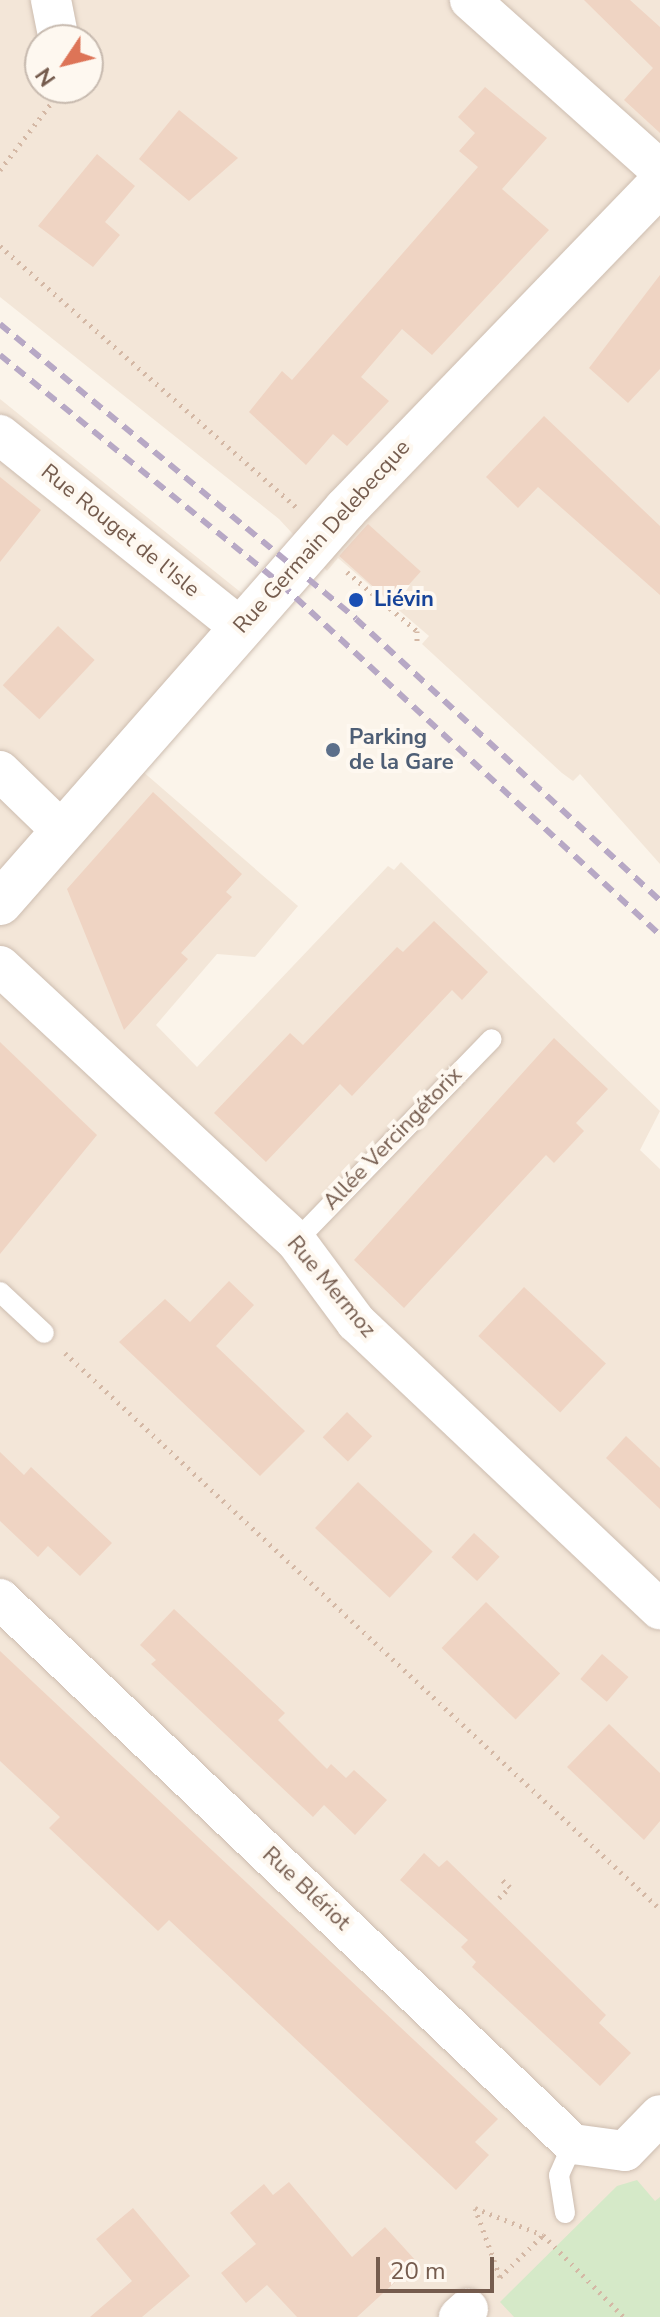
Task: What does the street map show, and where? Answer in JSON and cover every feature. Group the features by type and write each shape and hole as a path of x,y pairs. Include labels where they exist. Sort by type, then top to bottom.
{"street":[{"path":"51,0 56,24"},
{"path":"470,0 660,170"},
{"name":"Rue Germain Delebecque","path":"0,903 240,627 660,184"},
{"name":"Rue Rouget de l'Isle","path":"0,435 240,627"},
{"path":"0,771 63,832"},
{"name":"Rue Mermoz","path":"0,966 296,1241 356,1322 660,1609"},
{"name":"Rue Blériot","path":"0,1599 573,2144"},
{"path":"573,2144 625,2151 660,2115"}],"lane":[{"name":"Allée Vercingétorix","path":"296,1241 492,1039"},
{"path":"0,1292 44,1333"},
{"path":"565,2213 559,2175 573,2144"}],"path":[{"path":"0,170 51,104"},
{"path":"0,246 321,540 417,631 417,641"},
{"path":"44,1333 660,1909"},
{"path":"499,1898 510,1887 501,1879"},
{"path":"500,2277 475,2208 543,2235 624,2317"},
{"path":"463,2313 565,2213"}],"shaded area":[{"path":"0,0 660,0 660,864 580,774 573,781 562,773 422,644 429,636 338,558 327,571 279,519 0,297"},
{"path":"0,399 259,607 126,757 298,906 255,957 217,954 156,1025 197,1067 388,866 394,870 401,862 660,1111 640,1150 660,1169 660,2317 0,2317"}],"green space":[{"path":"637,2180 655,2201 660,2197 660,2317 514,2317 500,2302 617,2186"}],"building":[{"path":"584,0 630,0 660,27 660,133 624,100 653,68"},
{"path":"485,87 547,138 502,189 549,230 432,355 402,329 361,377 389,401 347,446 333,434 306,465 249,412 282,371 292,380 478,167 459,151 475,133 458,117"},
{"path":"179,110 238,158 189,201 139,159"},
{"path":"97,154 135,186 105,222 120,235 93,267 38,226"},
{"path":"660,275 660,369 628,403 589,368"},
{"path":"544,416 660,526 660,595 538,487 518,508 486,477"},
{"path":"0,477 41,510 0,562"},
{"path":"368,524 421,572 392,603 339,556"},
{"path":"58,626 95,660 39,719 3,685"},
{"path":"153,792 242,874 226,892 232,897 181,953 188,959 124,1030 67,889"},
{"path":"434,921 488,972 462,1000 452,990 352,1096 340,1084 266,1162 214,1113 290,1033 303,1045 397,947 403,952"},
{"path":"554,1038 608,1089 576,1123 584,1131 554,1163 546,1155 404,1308 354,1260"},
{"path":"0,1042 97,1135 0,1254"},
{"path":"229,1281 254,1305 216,1346 305,1431 260,1476 119,1342 165,1299 190,1322"},
{"path":"524,1287 606,1363 560,1412 478,1336"},
{"path":"347,1412 372,1436 348,1461 323,1437"},
{"path":"626,1436 660,1468 660,1509 606,1458"},
{"path":"0,1452 24,1475 31,1467 112,1543 80,1576 48,1546 38,1557 0,1521"},
{"path":"358,1482 433,1552 390,1598 315,1528"},
{"path":"474,1533 500,1557 477,1581 451,1557"},
{"path":"486,1602 560,1674 516,1720 442,1648"},
{"path":"174,1609 285,1713 278,1720 327,1769 331,1764 346,1778 354,1770 387,1800 355,1835 324,1805 313,1817 151,1664 156,1660 140,1645"},
{"path":"0,1651 498,2119 475,2142 489,2155 456,2190 169,1920 158,1931 49,1828 60,1817 0,1761"},
{"path":"602,1654 628,1677 607,1702 580,1679"},
{"path":"609,1724 660,1773 660,1821 644,1840 567,1767"},
{"path":"424,1853 439,1867 447,1860 606,2015 599,2023 631,2053 600,2086 472,1967 476,1962 461,1947 468,1940 400,1880"},
{"path":"289,2182 352,2257 385,2227 417,2262 357,2317 297,2317 267,2285 246,2303 221,2273 256,2244 230,2213 264,2184 273,2195"},
{"path":"133,2208 190,2276 142,2317 90,2317 132,2281 96,2239"}],"railway":[{"path":"0,324 356,619 660,901"},
{"path":"0,355 281,584 660,935"}],"place":[{"name":"Liévin","path":"356,600"},
{"name":"Parking de la Gare","path":"333,750"}]}
